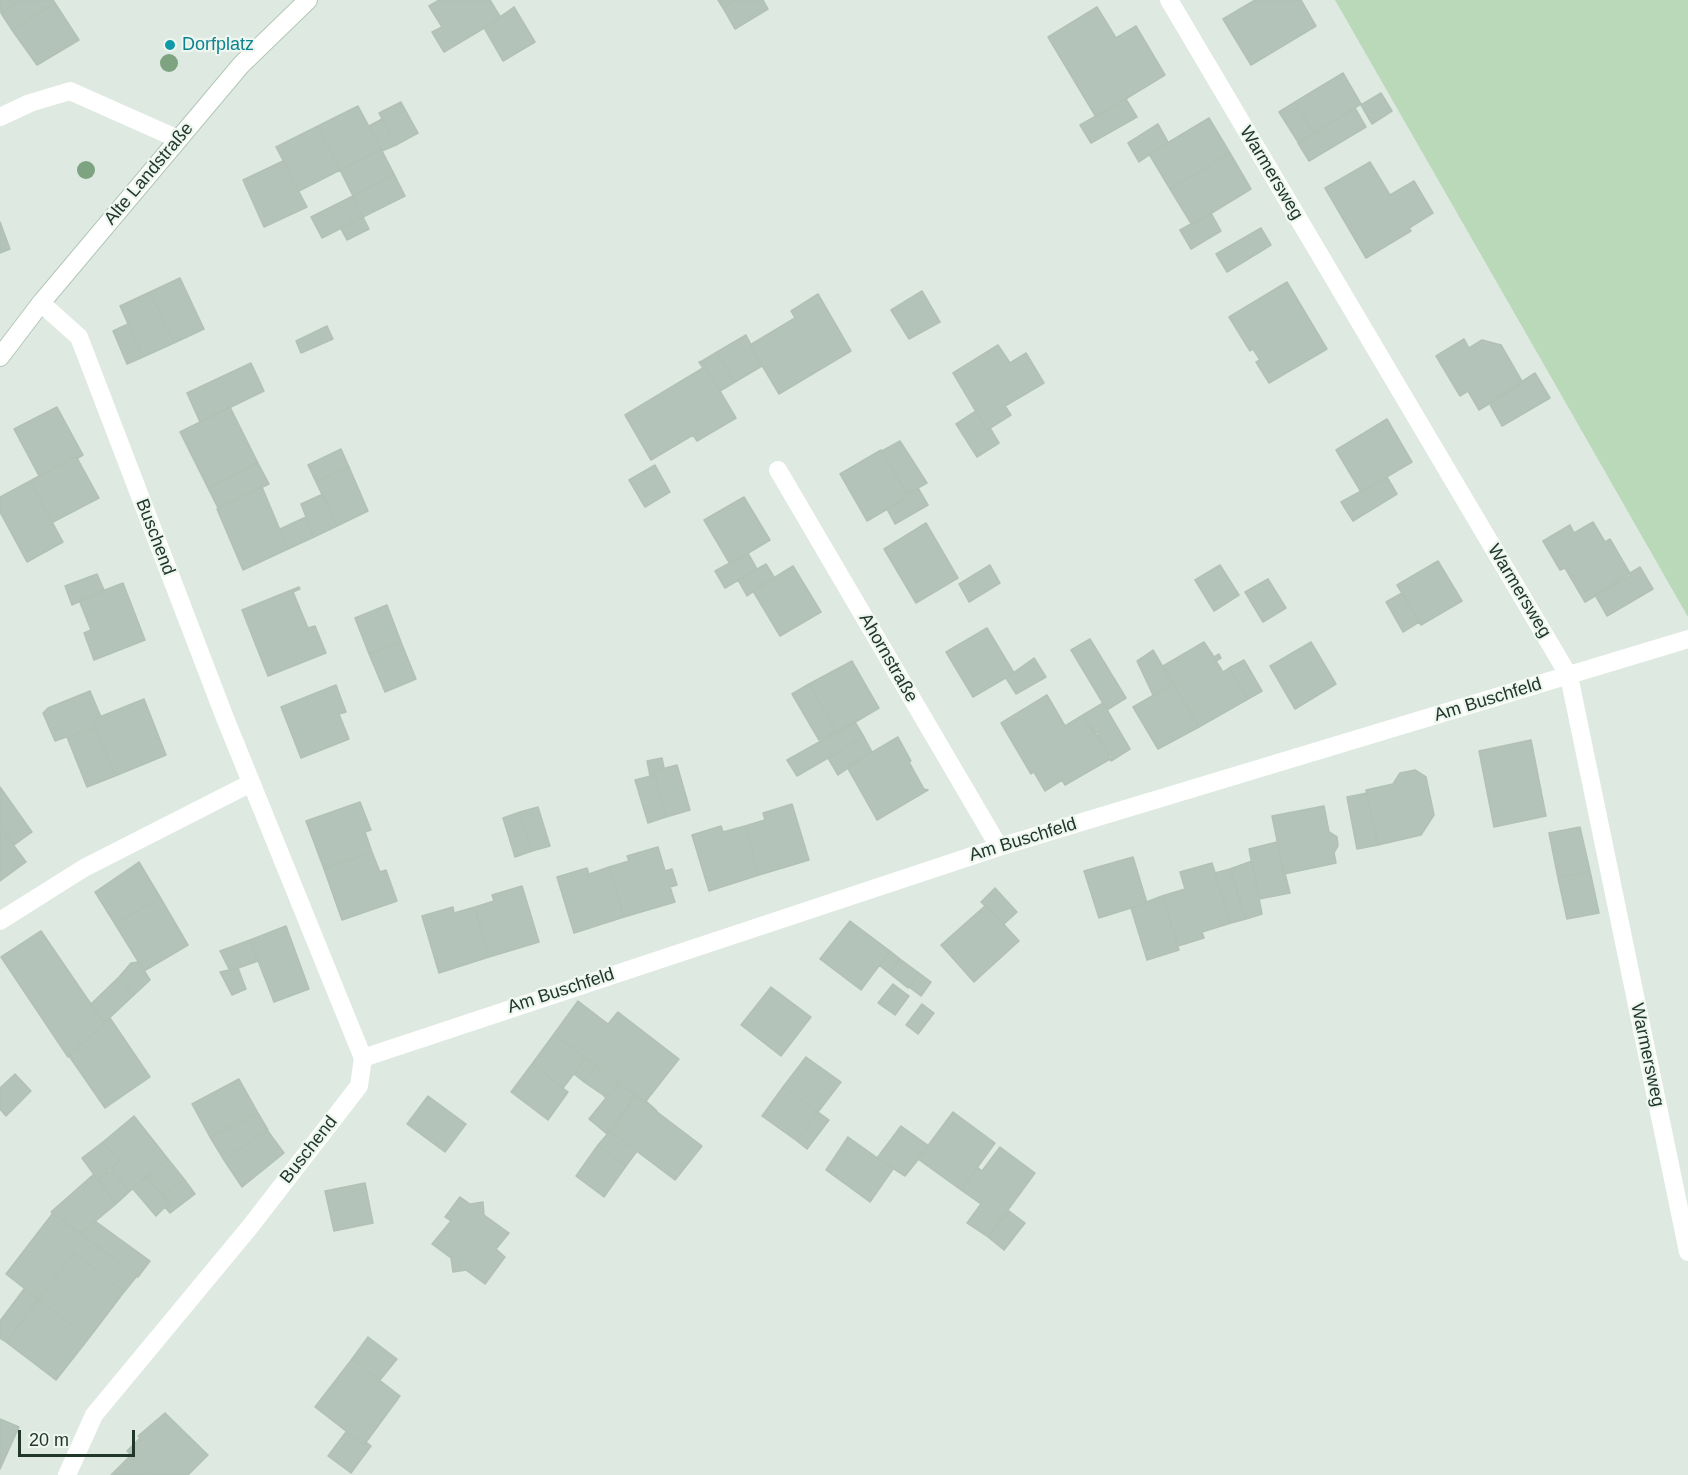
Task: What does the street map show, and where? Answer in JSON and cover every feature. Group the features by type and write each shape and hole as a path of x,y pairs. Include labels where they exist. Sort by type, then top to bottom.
{"street":[{"name":"Alte Landstraße","path":"0,357 41,303 241,65 308,0"},
{"name":"Warmersweg","path":"1168,0 1569,676 1688,1252"},
{"path":"0,117 30,103 70,91 178,139"},
{"name":"Buschend","path":"41,303 78,337 251,783 363,1058 359,1086 249,1228 94,1415 67,1475"},
{"name":"Ahornstraße","path":"778,470 999,847"},
{"name":"Am Buschfeld","path":"363,1058 999,847 1688,639"},
{"path":"0,921 84,868 251,783"}],"green space":[{"path":"1335,0 1688,0 1688,617 1547,370"}],"building":[{"path":"0,0 22,0 1,13"},
{"path":"22,0 53,0 55,3 12,30 1,13"},
{"path":"439,0 490,0 501,18 444,52 432,32 442,27 429,6"},
{"path":"718,0 735,0 723,8"},
{"path":"735,0 763,0 768,9 735,29 723,8"},
{"path":"1255,0 1301,0 1316,26 1251,65 1223,19"},
{"path":"55,3 79,40 37,65 12,30"},
{"path":"514,7 535,42 503,61 484,28"},
{"path":"1097,7 1116,38 1136,26 1165,75 1096,117 1048,37"},
{"path":"1343,73 1361,104 1314,133 1295,102"},
{"path":"1381,93 1392,111 1372,124 1361,105"},
{"path":"1126,99 1137,117 1091,143 1080,125"},
{"path":"401,102 418,133 396,145 379,113"},
{"path":"1295,102 1314,133 1298,142 1279,112"},
{"path":"358,106 381,149 340,170 318,126"},
{"path":"1355,108 1366,127 1309,161 1298,143"},
{"path":"1209,118 1230,153 1170,189 1149,154"},
{"path":"382,119 396,145 382,151 369,126"},
{"path":"1158,124 1168,142 1139,162 1128,143"},
{"path":"318,126 340,170 299,191 276,147"},
{"path":"381,149 394,174 353,196 340,170"},
{"path":"1230,153 1251,189 1192,225 1170,189"},
{"path":"283,161 307,207 264,227 243,180"},
{"path":"1370,162 1390,195 1414,181 1433,213 1409,228 1411,231 1366,258 1325,188"},
{"path":"394,174 405,196 363,217 353,196"},
{"path":"353,196 363,217 322,238 311,217"},
{"path":"1211,213 1221,231 1191,249 1180,230"},
{"path":"363,217 369,229 347,240 341,229"},
{"path":"0,222 10,249 0,253"},
{"path":"1261,228 1271,245 1227,272 1216,254"},
{"path":"180,278 204,329 174,343 150,292"},
{"path":"1287,282 1327,349 1269,383 1256,362 1260,360 1253,349 1250,351 1229,317"},
{"path":"922,291 940,322 909,339 891,310"},
{"path":"150,292 174,343 143,357 120,306"},
{"path":"818,294 851,351 779,394 750,345 795,318 791,311"},
{"path":"128,324 143,357 127,364 113,331"},
{"path":"327,326 333,339 301,353 296,341"},
{"path":"746,335 762,366 735,382 717,352"},
{"path":"1464,339 1469,348 1482,340 1501,345 1523,383 1479,410 1468,391 1460,396 1436,356"},
{"path":"998,345 1010,363 1026,353 1044,383 1005,406 1011,415 987,430 953,373"},
{"path":"717,352 735,382 720,391 702,361"},
{"path":"702,361 736,418 697,441 693,435 651,460 625,415 703,368 699,362"},
{"path":"251,363 264,391 200,422 187,393"},
{"path":"1535,373 1550,398 1502,426 1489,403"},
{"path":"57,407 83,455 78,458 76,456 39,476 14,429"},
{"path":"230,407 258,463 208,488 180,432"},
{"path":"976,411 987,430 990,428 999,443 977,457 956,424"},
{"path":"1387,419 1412,462 1361,492 1336,450"},
{"path":"900,441 927,483 907,494 882,451"},
{"path":"341,449 349,467 316,482 308,465"},
{"path":"881,450 908,497 867,521 840,474"},
{"path":"76,456 99,498 53,522 30,481"},
{"path":"258,463 269,484 218,508 208,488"},
{"path":"655,465 670,492 645,507 629,480"},
{"path":"349,467 368,511 337,526 316,482"},
{"path":"1387,477 1397,494 1353,521 1341,502"},
{"path":"30,481 63,542 27,562 0,512 0,497"},
{"path":"262,487 288,549 243,570 217,509"},
{"path":"918,488 928,505 895,524 887,509"},
{"path":"323,494 337,526 314,537 301,504"},
{"path":"744,497 770,540 730,564 704,520"},
{"path":"306,517 314,537 288,549 280,529"},
{"path":"1593,522 1605,542 1610,539 1631,575 1585,602 1565,568 1560,570 1543,541 1570,525 1574,533"},
{"path":"926,523 958,578 916,603 884,549"},
{"path":"748,553 757,569 725,588 715,571"},
{"path":"1438,561 1462,601 1421,625 1397,585"},
{"path":"766,564 774,577 747,596 738,580"},
{"path":"990,565 1000,583 969,602 959,584"},
{"path":"1220,565 1239,595 1214,611 1195,580"},
{"path":"793,566 821,612 780,636 753,591"},
{"path":"1640,567 1653,589 1607,616 1595,595"},
{"path":"97,574 104,590 72,605 65,586"},
{"path":"1268,579 1286,608 1263,622 1245,592"},
{"path":"123,583 145,640 94,660 84,633 91,630 79,600"},
{"path":"299,587 300,589 293,592 308,628 315,626 326,653 268,676 242,610"},
{"path":"1402,593 1419,622 1403,632 1386,602"},
{"path":"387,605 401,642 369,654 355,618"},
{"path":"987,628 1014,673 973,697 946,652"},
{"path":"1090,639 1126,698 1107,710 1071,650"},
{"path":"401,642 416,679 385,692 369,654"},
{"path":"1204,642 1214,657 1219,654 1221,658 1216,661 1223,672 1229,668 1248,699 1199,727 1163,666"},
{"path":"1311,642 1336,684 1295,709 1270,666"},
{"path":"1153,650 1173,684 1153,695 1137,661"},
{"path":"1034,658 1046,677 1016,694 1006,678"},
{"path":"1244,660 1262,691 1248,699 1229,668"},
{"path":"852,661 879,708 837,733 809,684"},
{"path":"809,684 836,731 819,740 792,694"},
{"path":"1173,684 1199,727 1158,749 1133,707"},
{"path":"336,685 346,712 339,714 349,739 301,758 281,707"},
{"path":"90,691 101,717 92,720 95,727 55,741 43,713 48,708"},
{"path":"1047,695 1065,726 1083,715 1112,758 1065,785 1062,780 1045,791 1034,772 1031,774 1001,723"},
{"path":"144,699 166,755 115,776 92,720"},
{"path":"1103,703 1130,749 1111,761 1097,732 1094,734 1083,715"},
{"path":"855,722 864,737 797,776 787,760"},
{"path":"95,727 115,776 87,787 67,737"},
{"path":"864,737 872,752 838,775 828,758"},
{"path":"898,737 924,789 928,790 877,820 847,767"},
{"path":"1531,740 1546,816 1494,827 1479,751"},
{"path":"662,758 664,768 654,771 655,775 650,776 647,761"},
{"path":"677,765 690,810 666,817 654,771"},
{"path":"1415,770 1426,777 1434,815 1421,835 1378,845 1366,790 1393,784 1400,773"},
{"path":"655,775 666,817 648,823 635,780"},
{"path":"0,787 32,832 14,845 0,827"},
{"path":"1367,793 1378,845 1357,849 1347,797"},
{"path":"360,802 371,830 365,832 372,852 324,869 306,821"},
{"path":"792,804 809,860 759,875 745,826 765,820 763,813"},
{"path":"1324,806 1329,832 1337,837 1338,846 1334,853 1336,863 1284,874 1272,816"},
{"path":"538,807 550,846 532,851 520,812"},
{"path":"520,812 532,851 515,857 503,818"},
{"path":"721,826 723,832 745,826 759,875 709,891 692,835"},
{"path":"0,827 26,862 0,881"},
{"path":"1580,827 1590,871 1558,878 1549,833"},
{"path":"1277,842 1290,893 1259,899 1249,849"},
{"path":"658,847 665,871 672,869 677,885 670,887 675,902 624,917 609,867 629,861 627,856"},
{"path":"372,852 380,872 386,870 397,901 342,920 324,869"},
{"path":"1133,857 1147,903 1099,918 1084,871"},
{"path":"1252,861 1262,914 1246,919 1230,869"},
{"path":"139,862 160,897 115,924 95,892"},
{"path":"1212,863 1231,923 1202,932 1204,938 1178,946 1162,896 1185,889 1180,872"},
{"path":"609,867 624,917 574,933 557,877 587,868 589,874"},
{"path":"1230,869 1246,919 1231,923 1215,873"},
{"path":"1590,871 1599,913 1567,919 1558,878"},
{"path":"522,886 539,942 489,957 475,907 494,901 492,895"},
{"path":"995,888 1017,912 1004,924 981,902"},
{"path":"1162,896 1179,950 1147,960 1131,908"},
{"path":"160,897 188,945 144,971 115,924"},
{"path":"986,905 1019,941 974,982 941,945"},
{"path":"453,907 454,913 475,907 489,957 439,973 422,916"},
{"path":"850,921 890,951 861,990 820,959"},
{"path":"286,926 309,989 274,1002 250,940"},
{"path":"41,931 104,1023 68,1057 1,957"},
{"path":"250,940 258,961 230,971 220,951"},
{"path":"890,951 900,959 889,973 879,965"},
{"path":"900,959 919,973 908,988 889,973"},
{"path":"139,962 150,980 135,994 119,977 131,963"},
{"path":"238,968 246,989 232,995 220,972"},
{"path":"919,973 931,982 921,996 909,987"},
{"path":"119,977 135,994 104,1023 91,1004"},
{"path":"893,984 909,996 895,1015 878,1003"},
{"path":"771,987 811,1017 781,1056 741,1025"},
{"path":"578,1001 608,1024 618,1012 679,1059 646,1101 657,1111 554,1034"},
{"path":"922,1004 934,1013 918,1034 906,1025"},
{"path":"110,1018 150,1077 105,1108 69,1056"},
{"path":"554,1034 586,1058 563,1088 532,1064"},
{"path":"806,1057 841,1082 818,1112 783,1087"},
{"path":"586,1058 596,1065 584,1082 574,1074"},
{"path":"532,1064 568,1092 548,1120 511,1092"},
{"path":"596,1065 619,1083 609,1095 603,1095 584,1082"},
{"path":"15,1074 31,1091 6,1116 0,1109 0,1088"},
{"path":"239,1079 258,1113 210,1137 192,1104"},
{"path":"619,1083 636,1096 607,1134 589,1119 606,1098 603,1095 609,1095"},
{"path":"783,1087 818,1112 797,1141 762,1116"},
{"path":"428,1096 466,1124 445,1152 407,1124"},
{"path":"636,1096 702,1146 675,1180 610,1131"},
{"path":"818,1112 829,1120 807,1149 797,1141"},
{"path":"953,1112 995,1143 961,1190 918,1159"},
{"path":"258,1113 268,1130 224,1160 210,1137"},
{"path":"134,1116 168,1159 129,1192 110,1168 119,1161 103,1142"},
{"path":"901,1126 929,1146 905,1176 877,1158"},
{"path":"267,1130 284,1153 242,1187 224,1160"},
{"path":"610,1131 637,1151 626,1166 598,1145"},
{"path":"848,1137 893,1169 870,1202 826,1170"},
{"path":"103,1142 119,1161 98,1180 82,1158"},
{"path":"598,1145 626,1166 604,1197 576,1176"},
{"path":"1000,1147 1035,1173 988,1237 967,1223 981,1204 961,1190 977,1167 982,1171"},
{"path":"168,1159 184,1179 163,1195 147,1177"},
{"path":"112,1170 129,1192 116,1204 98,1180"},
{"path":"94,1174 116,1204 80,1234 51,1212"},
{"path":"146,1176 169,1203 156,1216 133,1189"},
{"path":"184,1179 195,1194 170,1213 165,1207 169,1203 163,1195"},
{"path":"365,1183 373,1223 334,1231 325,1191"},
{"path":"460,1197 470,1204 483,1202 484,1215 509,1233 496,1249 505,1257 485,1284 466,1270 453,1272 451,1258 432,1244 451,1221 445,1217"},
{"path":"1009,1211 1025,1223 1004,1250 988,1237"},
{"path":"53,1213 137,1276 124,1292 74,1253 38,1299 6,1274"},
{"path":"95,1221 150,1261 138,1277 80,1234"},
{"path":"74,1253 124,1292 89,1338 38,1299"},
{"path":"24,1289 38,1299 6,1342 0,1338 0,1321"},
{"path":"38,1299 89,1338 56,1380 6,1342"},
{"path":"368,1337 397,1359 380,1380 352,1359"},
{"path":"352,1359 400,1396 364,1445 315,1407"},
{"path":"165,1413 208,1455 188,1475 151,1475 127,1451 140,1438 138,1436"},
{"path":"0,1419 19,1427 0,1469"},
{"path":"346,1432 364,1445 366,1442 371,1446 351,1473 328,1456"},
{"path":"131,1455 151,1475 111,1475"}],"place":[{"name":"Dorfplatz","path":"170,45"}]}
